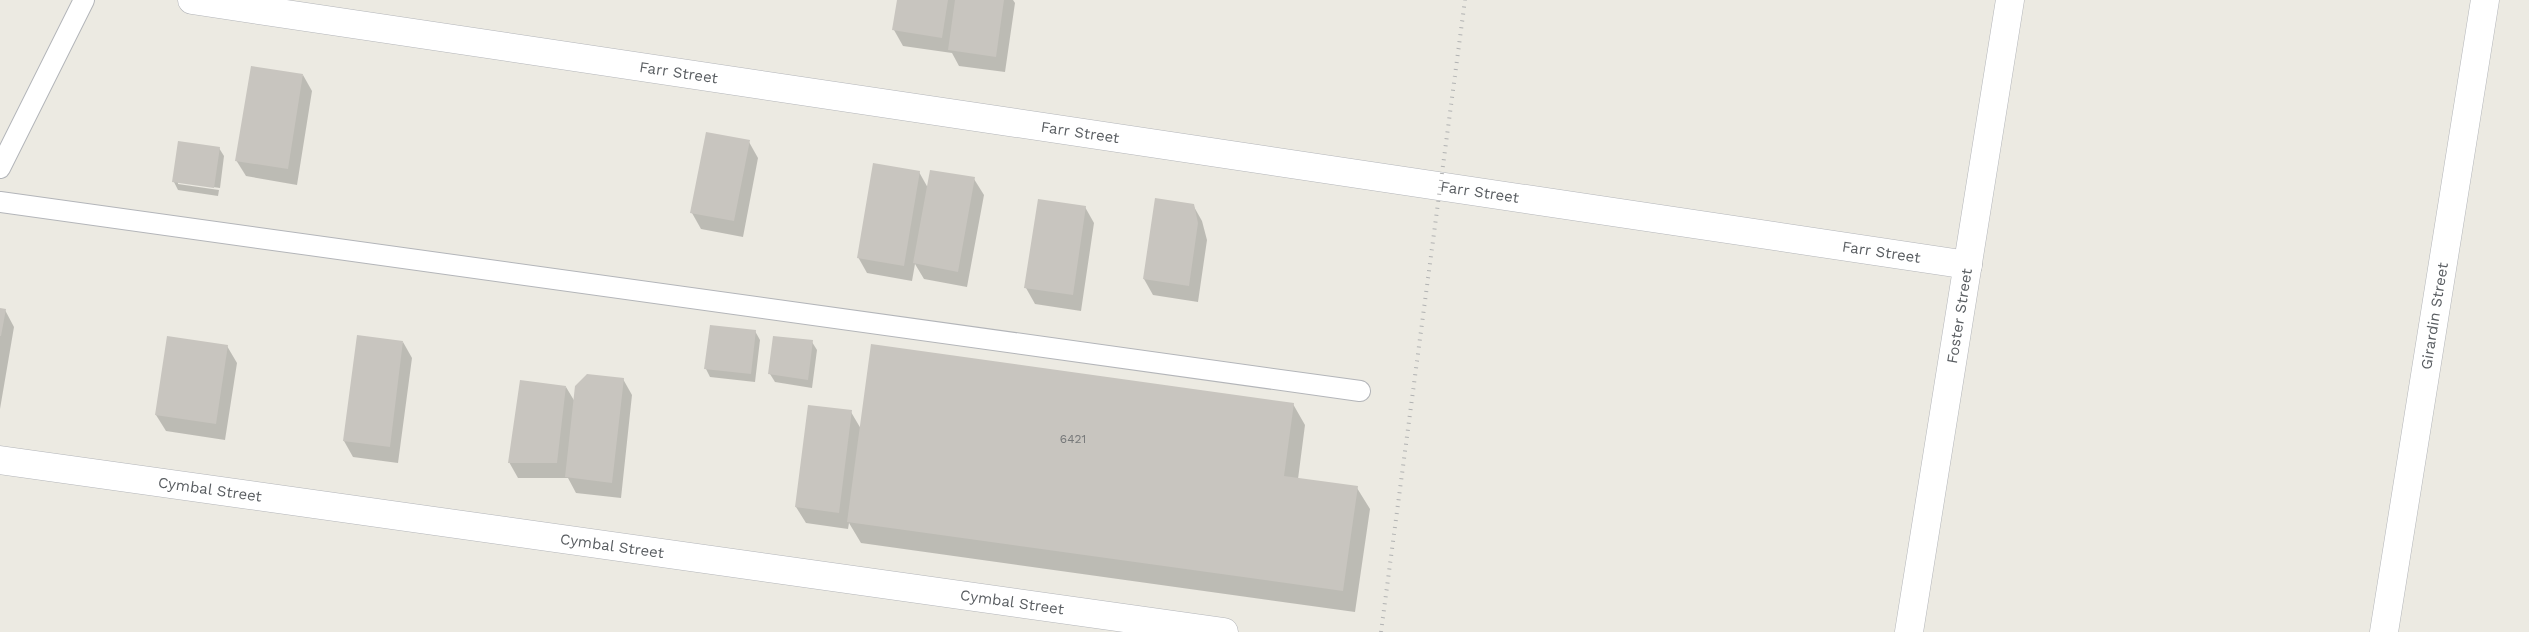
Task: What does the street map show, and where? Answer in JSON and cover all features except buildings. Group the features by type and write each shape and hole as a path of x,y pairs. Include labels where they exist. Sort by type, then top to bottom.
{"street":[{"name":"Farr Street","path":"192,0 1968,265"},
{"name":"Foster Street","path":"1908,632 2010,0"},
{"name":"Girardin Street","path":"2384,632 2485,0"},
{"name":"Cymbal Street","path":"0,460 1224,632"}],"lane":[{"path":"0,168 84,0"},
{"path":"0,202 1360,391"}],"railway":[{"path":"1381,632 1465,0"}]}
